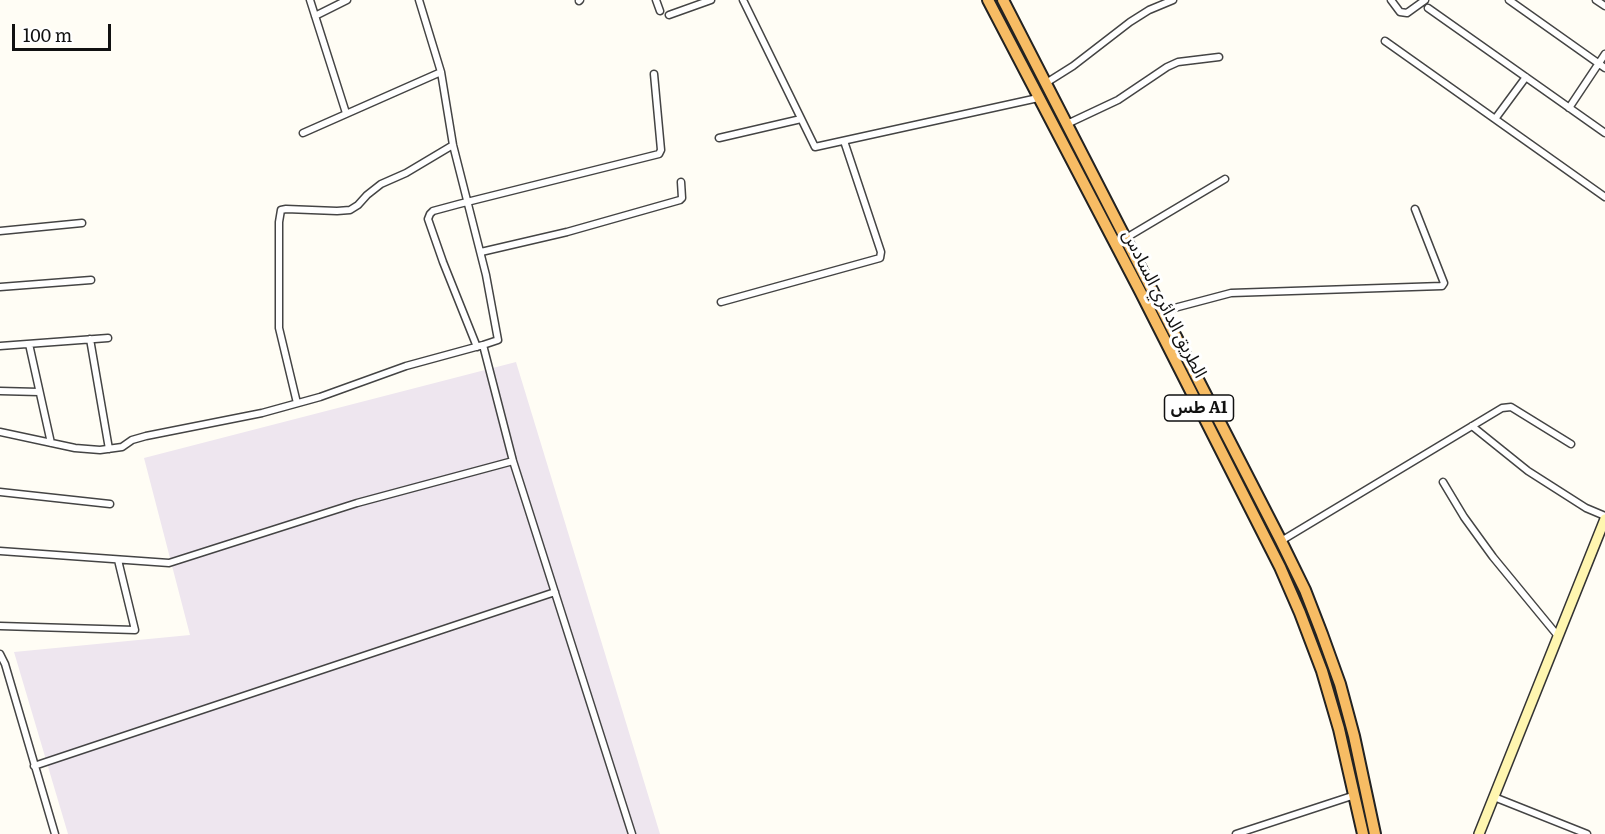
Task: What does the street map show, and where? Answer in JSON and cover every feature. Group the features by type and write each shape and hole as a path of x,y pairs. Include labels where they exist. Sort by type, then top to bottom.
{"highway":[{"name":"الطريق الدائري السادس","path":"988,0 1140,291 1280,567 1300,613 1327,688 1339,729 1363,834"},
{"name":"الطريق الدائري السادس","path":"1004,0 1292,562 1319,625 1340,684 1354,736 1375,834"},
{"path":"1027,76 1039,69"},
{"path":"1280,567 1292,562"},
{"path":"1327,688 1340,684"}],"main road":[{"path":"1479,834 1605,518"}],"street":[{"path":"310,0 346,113"},
{"path":"315,16 347,0"},
{"path":"0,432 75,448 122,447 132,440 146,436 262,413 297,403 406,366 480,346 498,338 481,252 453,145 441,72 419,0"},
{"path":"656,0 660,10"},
{"path":"669,15 711,0"},
{"path":"743,0 816,147 1038,98"},
{"path":"1046,82 1073,66 1130,22 1149,10 1173,0"},
{"path":"1390,0 1401,12 1407,13 1425,0"},
{"path":"1509,0 1605,68"},
{"path":"1596,0 1605,6"},
{"path":"1428,8 1605,133"},
{"path":"1385,41 1604,195"},
{"path":"1569,108 1605,54"},
{"path":"1067,124 1118,100 1178,62 1219,57"},
{"path":"303,133 441,72"},
{"path":"632,834 513,461 480,346 443,262 428,219 433,211 659,154 661,150 654,74"},
{"path":"1495,119 1526,77"},
{"path":"720,138 801,119"},
{"path":"721,302 880,258 881,252 844,141"},
{"path":"297,403 279,328 281,210 350,210 381,183 406,173 453,145"},
{"path":"1126,238 1225,179"},
{"path":"481,252 567,232 680,200 682,198 681,182"},
{"path":"1163,311 1232,293 1442,286 1444,283 1415,209"},
{"path":"0,231 82,223"},
{"path":"0,287 91,280"},
{"path":"0,346 108,338"},
{"path":"90,339 109,449"},
{"path":"29,344 51,443"},
{"path":"0,391 39,392"},
{"path":"1281,541 1502,408 1511,407 1571,444"},
{"path":"1472,426 1528,471 1605,518"},
{"path":"0,551 169,563 357,503 513,461"},
{"path":"1443,482 1493,558 1558,636"},
{"path":"0,492 110,504"},
{"path":"0,626 135,630 118,560"},
{"path":"34,765 555,592"},
{"path":"0,654 5,664 55,834"},
{"path":"1236,834 1367,793"},
{"path":"1494,796 1587,834"}],"shaded area":[{"path":"516,362 660,834 68,834 14,652 190,635 144,458"}]}
